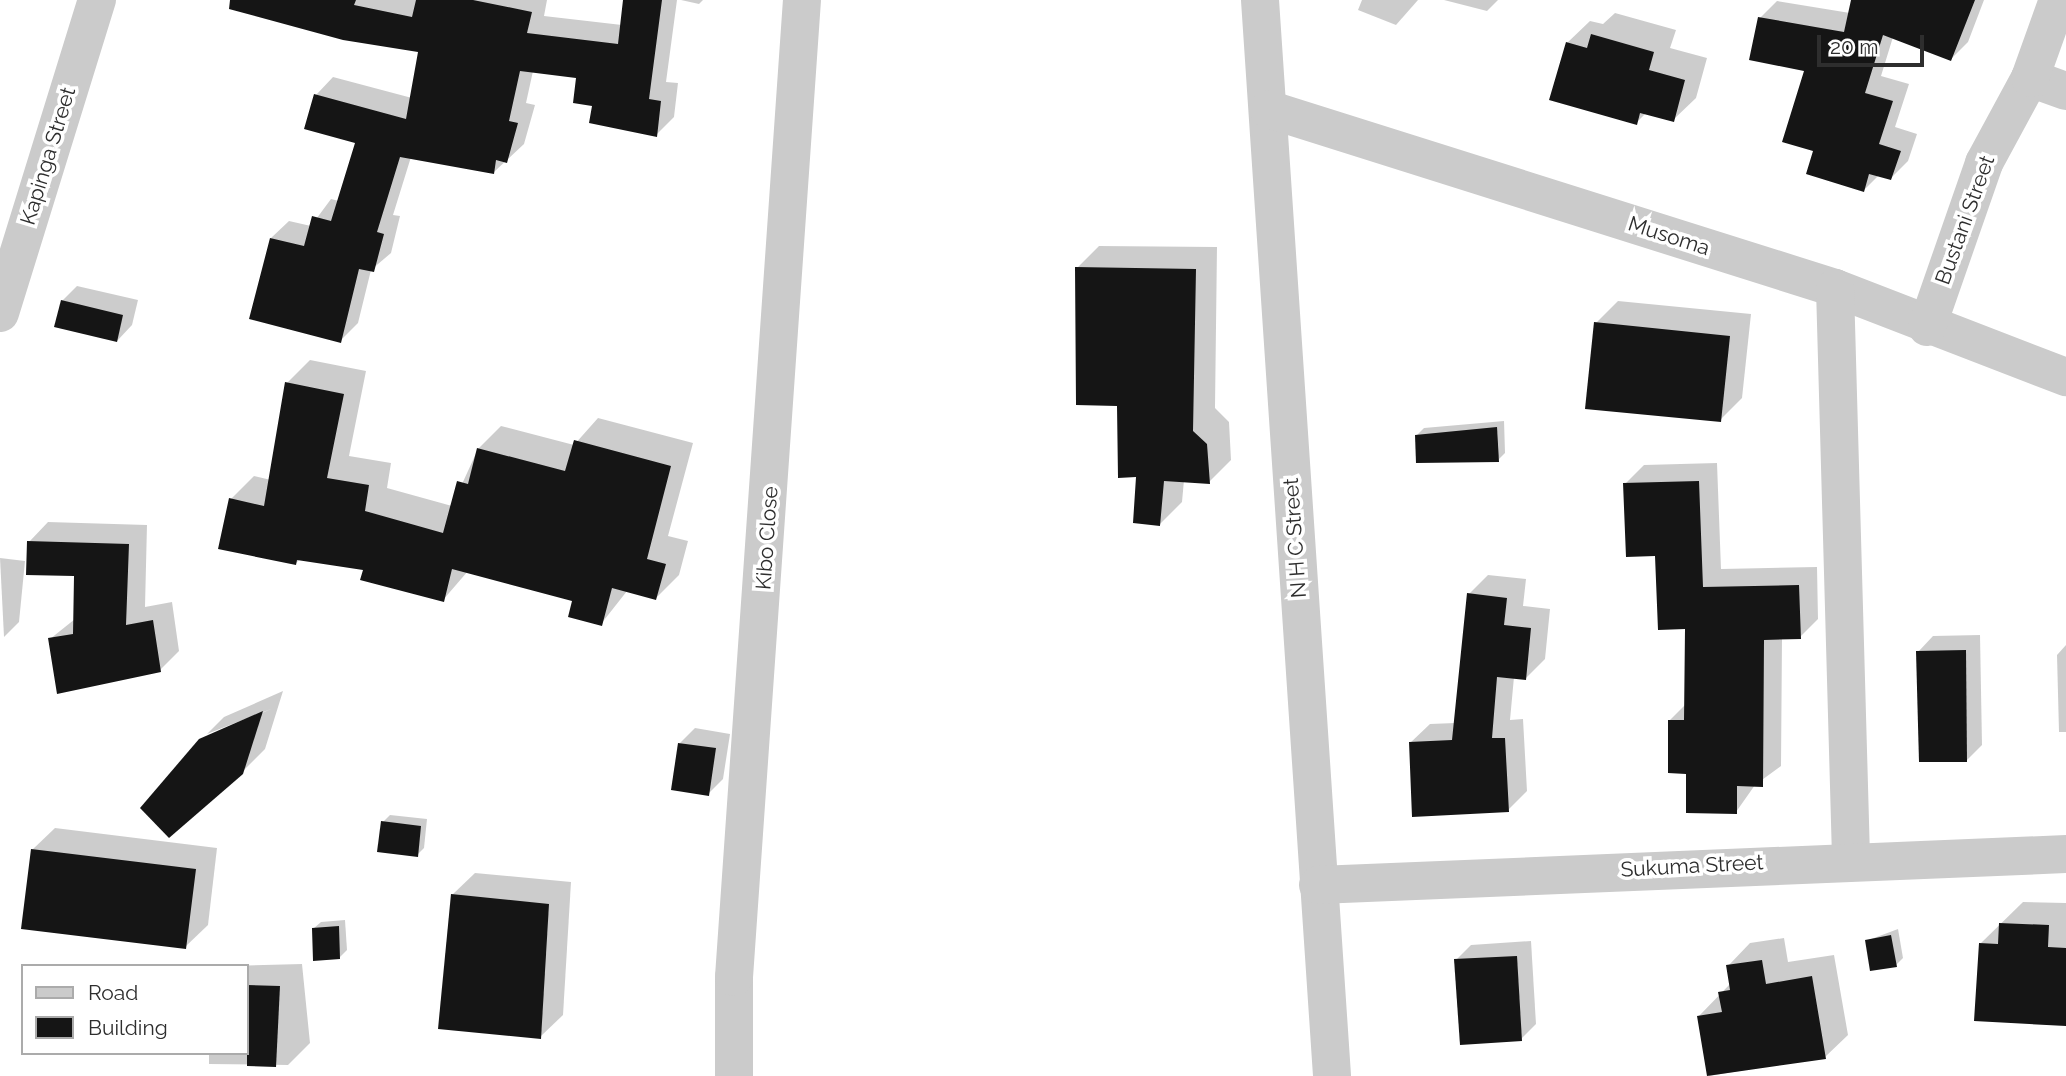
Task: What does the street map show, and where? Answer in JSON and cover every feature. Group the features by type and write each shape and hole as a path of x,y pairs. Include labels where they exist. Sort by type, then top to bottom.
{"street":[{"name":"Kapinga Street","path":"0,313 97,0"},
{"name":"Kibo Close","path":"734,1076 734,976 803,0"},
{"name":"N H C Street","path":"1260,0 1332,1076"},
{"name":"Bustani Street","path":"1927,327 1984,163 2031,78 2058,0"},
{"path":"2031,78 2066,91"},
{"name":"Musoma","path":"1268,108 1835,288 1927,327 2066,377"},
{"path":"1835,288 1851,858"},
{"name":"Sukuma Street","path":"1318,885 1851,858 2066,854"}],"building":[{"path":"230,0 356,0 354,5 412,17 416,0 473,0 532,12 527,33 618,44 623,0 662,0 649,99 661,101 657,137 589,123 592,106 573,103 576,78 520,71 509,121 518,123 507,163 496,160 494,174 400,157 377,232 384,234 374,272 359,269 341,343 249,319 270,238 304,246 312,216 331,221 355,143 304,129 314,94 406,119 418,52 343,40 229,9"},
{"path":"1851,0 1975,0 1951,61 1883,35 1865,93 1893,101 1879,144 1901,151 1891,180 1869,174 1864,192 1806,174 1813,151 1782,142 1804,71 1749,60 1758,17 1844,32"},
{"path":"1591,34 1654,52 1649,70 1685,80 1674,122 1640,113 1637,125 1549,100 1566,42 1587,48"},
{"path":"1075,267 1196,269 1193,431 1207,444 1210,484 1164,481 1160,526 1133,523 1136,477 1118,478 1117,406 1076,405"},
{"path":"61,300 123,315 117,342 54,327"},
{"path":"1594,322 1730,336 1721,422 1585,409"},
{"path":"285,382 344,394 327,478 369,485 365,511 443,533 457,481 468,484 477,448 565,471 574,440 671,466 647,559 666,564 656,600 612,588 602,626 568,617 572,601 452,569 444,602 360,580 363,570 297,560 296,565 218,549 229,498 264,506"},
{"path":"1497,427 1499,462 1416,463 1415,435"},
{"path":"1699,481 1703,587 1799,585 1801,639 1764,640 1763,787 1737,786 1737,814 1686,813 1686,774 1668,773 1668,720 1684,720 1685,629 1658,630 1655,556 1626,557 1623,483"},
{"path":"27,541 129,544 126,625 153,620 161,672 57,694 48,638 73,634 74,576 26,575"},
{"path":"1467,593 1507,598 1504,625 1531,628 1526,680 1497,677 1492,738 1505,738 1509,812 1412,817 1409,742 1452,740"},
{"path":"1966,650 1967,762 1919,762 1916,651"},
{"path":"263,711 243,774 169,838 140,808 199,739"},
{"path":"678,743 716,748 709,796 671,790"},
{"path":"381,821 421,826 418,857 377,852"},
{"path":"31,849 196,869 186,949 21,929"},
{"path":"451,894 549,904 541,1039 438,1029"},
{"path":"1999,923 2049,925 2048,947 2066,948 2066,1026 1974,1021 1979,943 1998,944"},
{"path":"339,926 340,959 313,961 312,928"},
{"path":"1891,935 1897,967 1870,971 1865,940"},
{"path":"1517,956 1522,1041 1460,1045 1454,959"},
{"path":"1762,960 1766,984 1812,976 1826,1059 1707,1076 1697,1016 1722,1012 1718,992 1730,990 1726,965"},
{"path":"248,985 280,986 276,1067 247,1066"}]}
